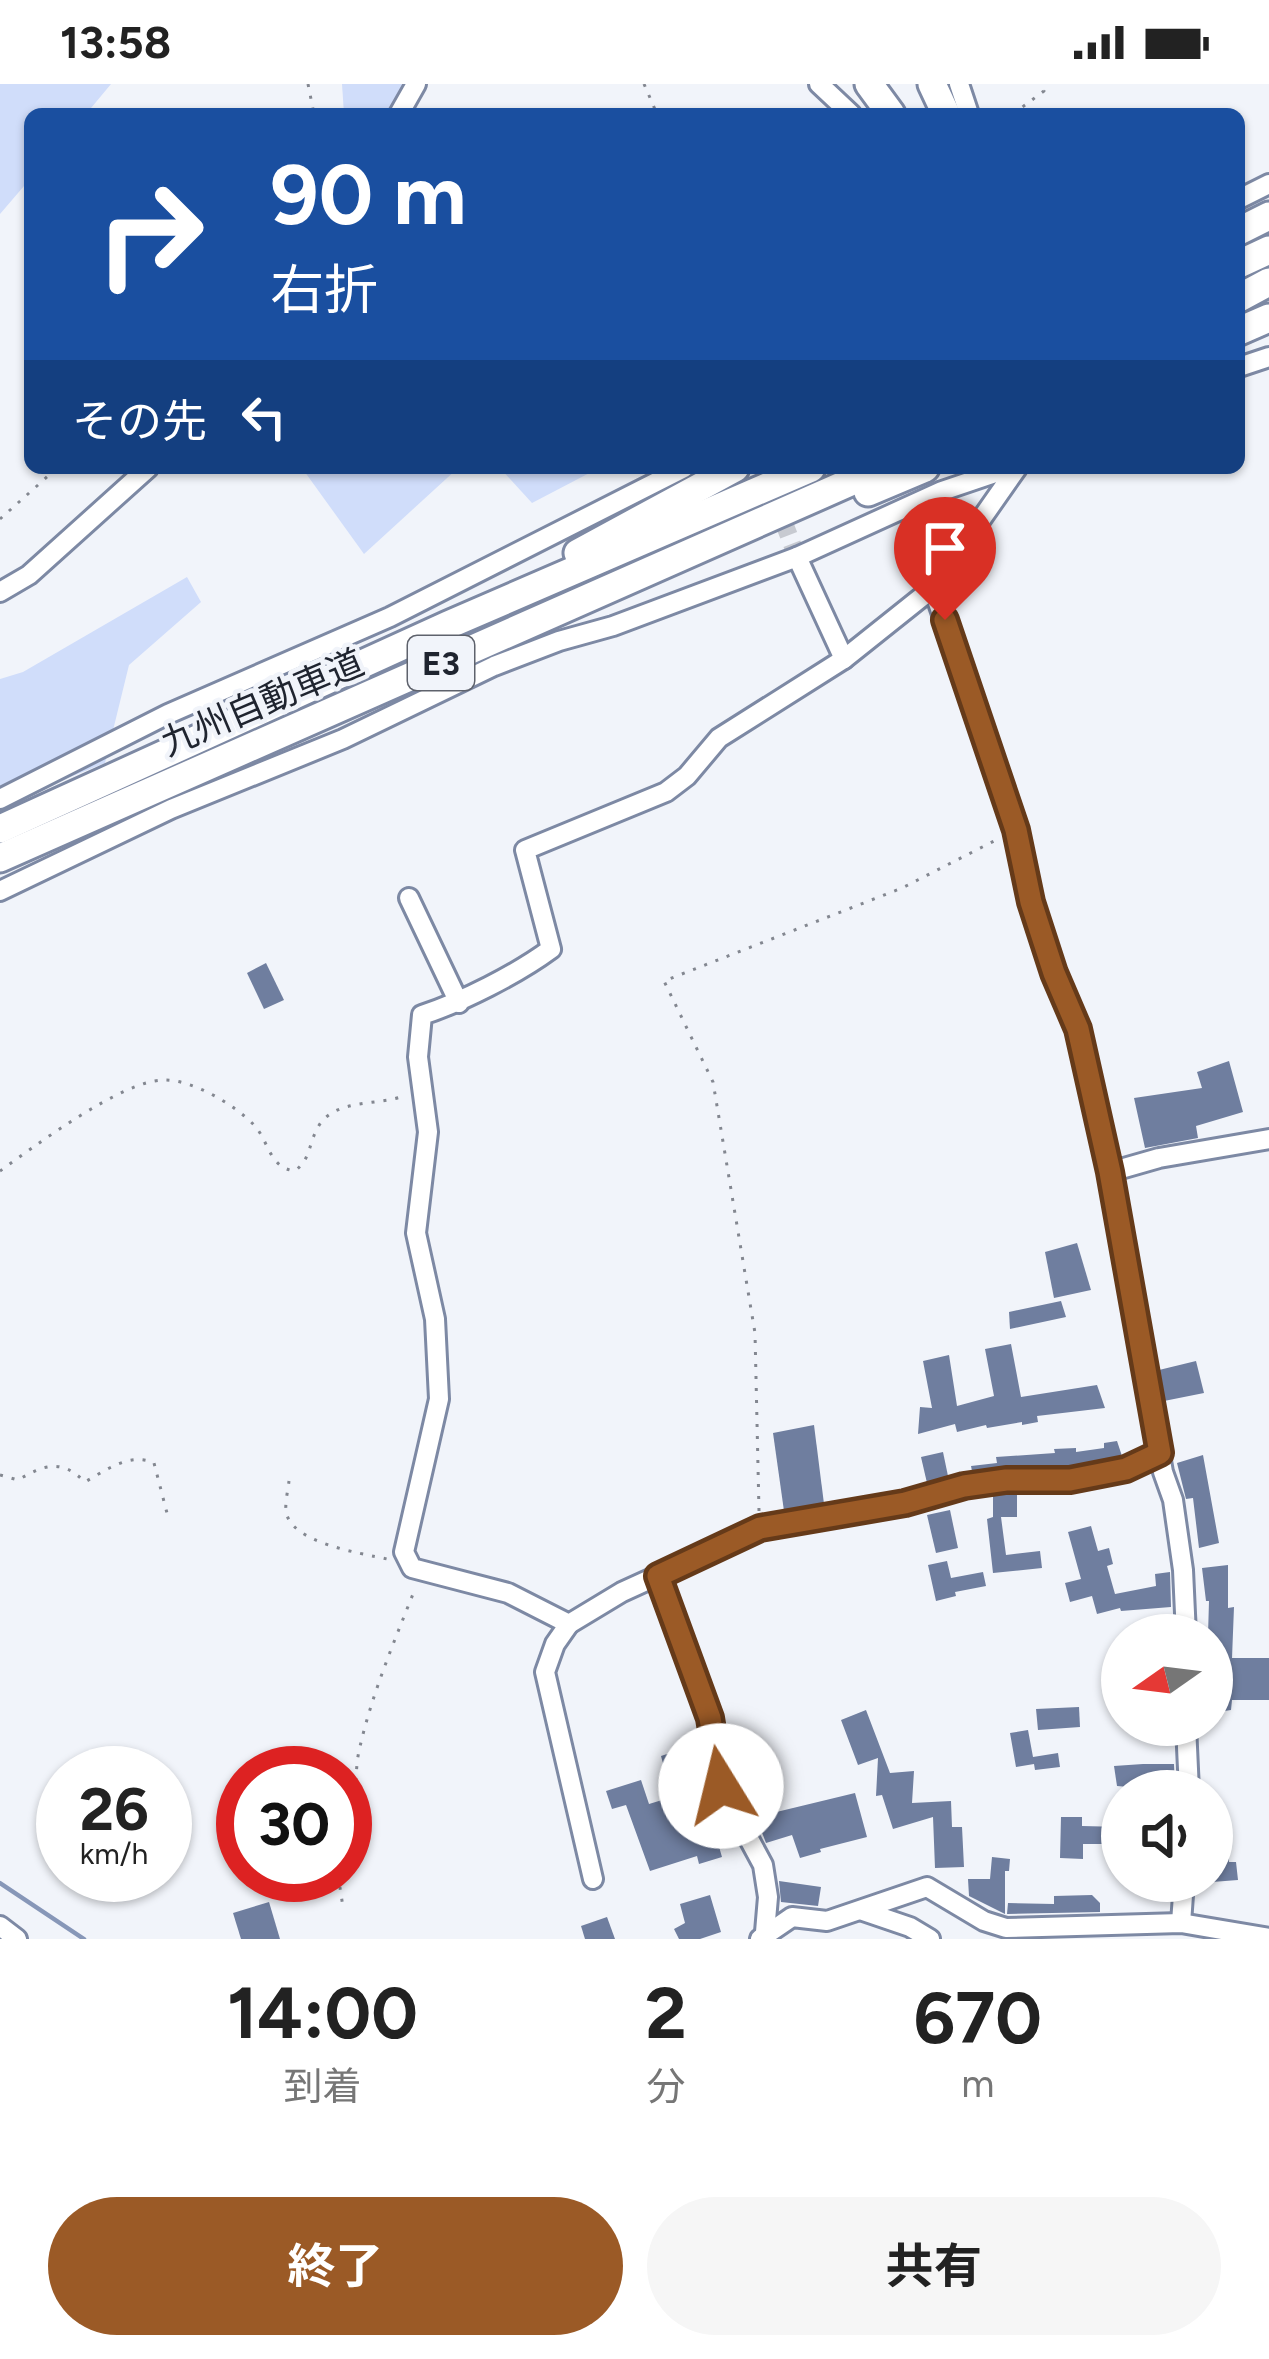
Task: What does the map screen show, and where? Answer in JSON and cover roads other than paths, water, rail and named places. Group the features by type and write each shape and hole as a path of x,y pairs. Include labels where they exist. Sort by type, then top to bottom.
{"highway":[{"path":"448,625 724,474"},
{"name":"九州自動車道","path":"0,829 448,625 798,474"},
{"name":"九州自動車道","path":"0,858 869,474"},
{"path":"633,581 712,556 910,474"}],"street":[{"path":"819,84 845,108"},
{"path":"0,592 29,575 141,474"},
{"path":"0,799 168,714 390,617 671,474"},
{"path":"0,891 191,800 344,739 494,666 797,557 942,491 994,474"},
{"path":"569,1624 508,1593 415,1566 404,1552 440,1399 435,1319 416,1233 428,1132 418,1057 422,1015 459,1003 551,949 525,850 666,792 687,776 718,738 844,659 933,587 1009,474"},
{"path":"797,557 844,659"},
{"path":"933,587 1016,830 1031,902 1054,973 1078,1029 1173,1500 1185,1614"},
{"path":"410,898 459,1003"},
{"path":"1110,1172 1159,1158 1269,1139"},
{"path":"593,1879 544,1672 569,1624 760,1528 905,1503 964,1486 1006,1480 1070,1480 1126,1469 1160,1453"},
{"path":"658,1576 710,1718 721,1786 763,1865 768,1897 763,1935"},
{"path":"763,1935 792,1917 827,1921 927,1887 1005,1933 1181,1923 1269,1938"},
{"path":"1181,1923 1182,1902"},
{"path":"863,1911 930,1939"},
{"path":"0,1926 17,1939"}],"waterway":[{"path":"0,1883 84,1939"}],"tunnel":[{"path":"765,474 797,557"}]}
